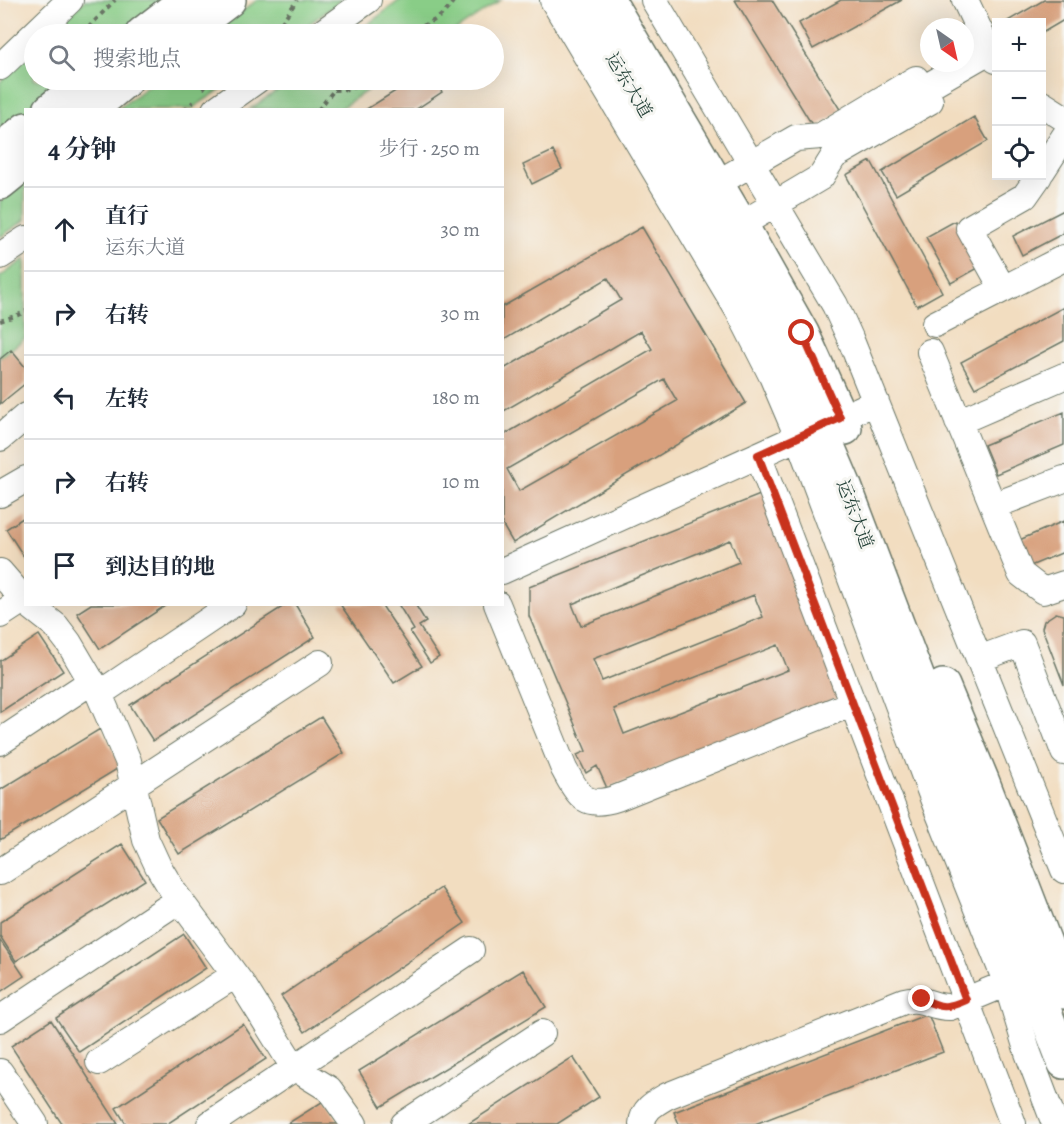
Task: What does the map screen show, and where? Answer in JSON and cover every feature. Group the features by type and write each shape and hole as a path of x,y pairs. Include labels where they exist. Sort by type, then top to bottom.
{"main road":[{"path":"155,24 186,0"},
{"path":"197,24 229,0"},
{"name":"运东大道","path":"577,0 720,237 802,333 819,427 851,442 937,672 958,790 1040,970 1064,1062"},
{"name":"运东大道","path":"608,0 696,196"},
{"path":"52,108 75,90"},
{"path":"92,108 114,90"},
{"path":"0,150 24,131"},
{"path":"0,183 24,164"}],"street":[{"path":"45,24 70,0"},
{"path":"334,24 368,0"},
{"path":"553,0 696,196 720,237 741,315 772,376 819,427 958,790 1040,970 1028,1053 1055,1124"},
{"path":"654,0 835,305 1064,870"},
{"path":"922,89 992,56 965,0"},
{"path":"0,67 24,44"},
{"path":"696,196 796,138 820,136 916,78 930,101 834,156 821,177 720,237"},
{"path":"218,108 243,90"},
{"path":"1046,107 1064,118"},
{"path":"1046,164 1064,137"},
{"path":"1003,289 969,228 1025,196 1036,180"},
{"path":"0,256 24,240"},
{"path":"934,324 1064,258"},
{"path":"930,352 1021,574 1043,591 1064,584"},
{"path":"958,422 1064,376"},
{"path":"504,570 876,402"},
{"path":"0,438 24,418"},
{"path":"758,455 1013,1124"},
{"path":"993,506 1064,479"},
{"path":"0,494 24,480"},
{"path":"0,572 24,600"},
{"path":"0,615 24,602"},
{"path":"31,606 56,626 69,643 95,688 128,761 146,840 158,866 179,900 235,975 296,1067 329,1089 354,1124"},
{"path":"0,742 95,688 230,606"},
{"path":"498,606 564,769 578,793 594,803 604,803 853,704"},
{"path":"979,659 1022,643 1064,752"},
{"path":"0,872 320,663"},
{"path":"0,1019 179,900"},
{"path":"210,1124 471,950"},
{"path":"642,1124 646,1112 653,1104 667,1096 904,1001 922,999 940,1007 950,1007 1040,970"},
{"path":"99,1062 235,975"},
{"path":"404,1124 542,1033"},
{"path":"0,1071 35,1124"}],"path":[{"path":"92,24 115,0"},
{"path":"281,24 297,0"},
{"path":"430,24 441,17 454,0"},
{"path":"320,108 334,90"},
{"path":"0,321 24,312"}],"green space":[{"path":"85,0 162,0 132,24 60,24"},
{"path":"257,0 342,0 309,24 226,24"},
{"path":"400,0 501,0 465,24 368,24"},
{"path":"24,59 24,90 51,90 29,108 24,108 24,112 0,132 0,82"},
{"path":"143,90 220,90 193,108 119,108"},
{"path":"278,90 368,90 341,108 251,108"},
{"path":"24,183 24,221 0,237 0,202"},
{"path":"24,260 24,339 0,358 0,277"}],"building":[{"path":"735,0 772,0 841,111 814,128"},
{"path":"841,0 902,0 813,49 799,23"},
{"path":"1044,0 1064,0 1064,20 1046,31 1046,18 1013,18"},
{"path":"397,90 441,90 442,92 418,108 368,108"},
{"path":"974,117 988,141 896,195 882,172"},
{"path":"553,151 562,169 532,184 523,165"},
{"path":"871,161 942,292 917,306 846,175"},
{"path":"1064,210 1064,233 1022,255 1013,236"},
{"path":"955,221 980,267 951,283 926,237"},
{"path":"642,227 746,403 513,543 504,527 504,435 652,349 641,331 504,411 504,369 621,300 608,278 504,340 504,306","holes":["664,379 677,401 519,491 507,469"]},
{"path":"1064,307 1064,341 975,388 961,362"},
{"path":"11,350 24,366 24,385 0,404 0,359"},
{"path":"1064,412 1064,445 996,474 984,445"},
{"path":"765,493 843,696 607,788 597,766 586,773 577,755 586,751 529,616 529,587","holes":["730,540 739,562 581,626 572,604","754,595 763,617 602,681 593,659","778,645 788,670 624,734 614,709"]},
{"path":"24,517 24,557 6,529"},
{"path":"1064,521 1064,552 1028,567 1017,541"},
{"path":"88,606 165,606 100,649 77,613"},
{"path":"284,606 296,606 315,637 153,741 130,705"},
{"path":"341,606 382,606 422,666 394,683"},
{"path":"399,606 416,606 426,622 419,626 439,657 430,663 410,632 414,630"},
{"path":"1056,613 1064,615 1064,685 1042,628 1044,621"},
{"path":"39,635 63,671 0,712 0,661"},
{"path":"321,717 344,753 179,854 157,818"},
{"path":"100,729 122,766 0,840 0,790"},
{"path":"122,844 145,880 16,961 0,936 0,922"},
{"path":"441,888 465,923 305,1032 281,996"},
{"path":"184,934 206,968 79,1052 56,1018"},
{"path":"0,940 24,976 0,992"},
{"path":"523,970 546,1007 381,1107 359,1071"},
{"path":"928,1014 943,1052 755,1124 679,1124 674,1112"},
{"path":"51,1020 118,1124 62,1124 11,1046"},
{"path":"243,1024 266,1059 167,1124 126,1124 116,1108"},
{"path":"573,1057 599,1097 557,1124 468,1124"},
{"path":"325,1100 340,1124 287,1124"}],"route":[{"path":"802,333 840,418 758,455 966,1000 950,1007 940,1007 922,999"}]}
